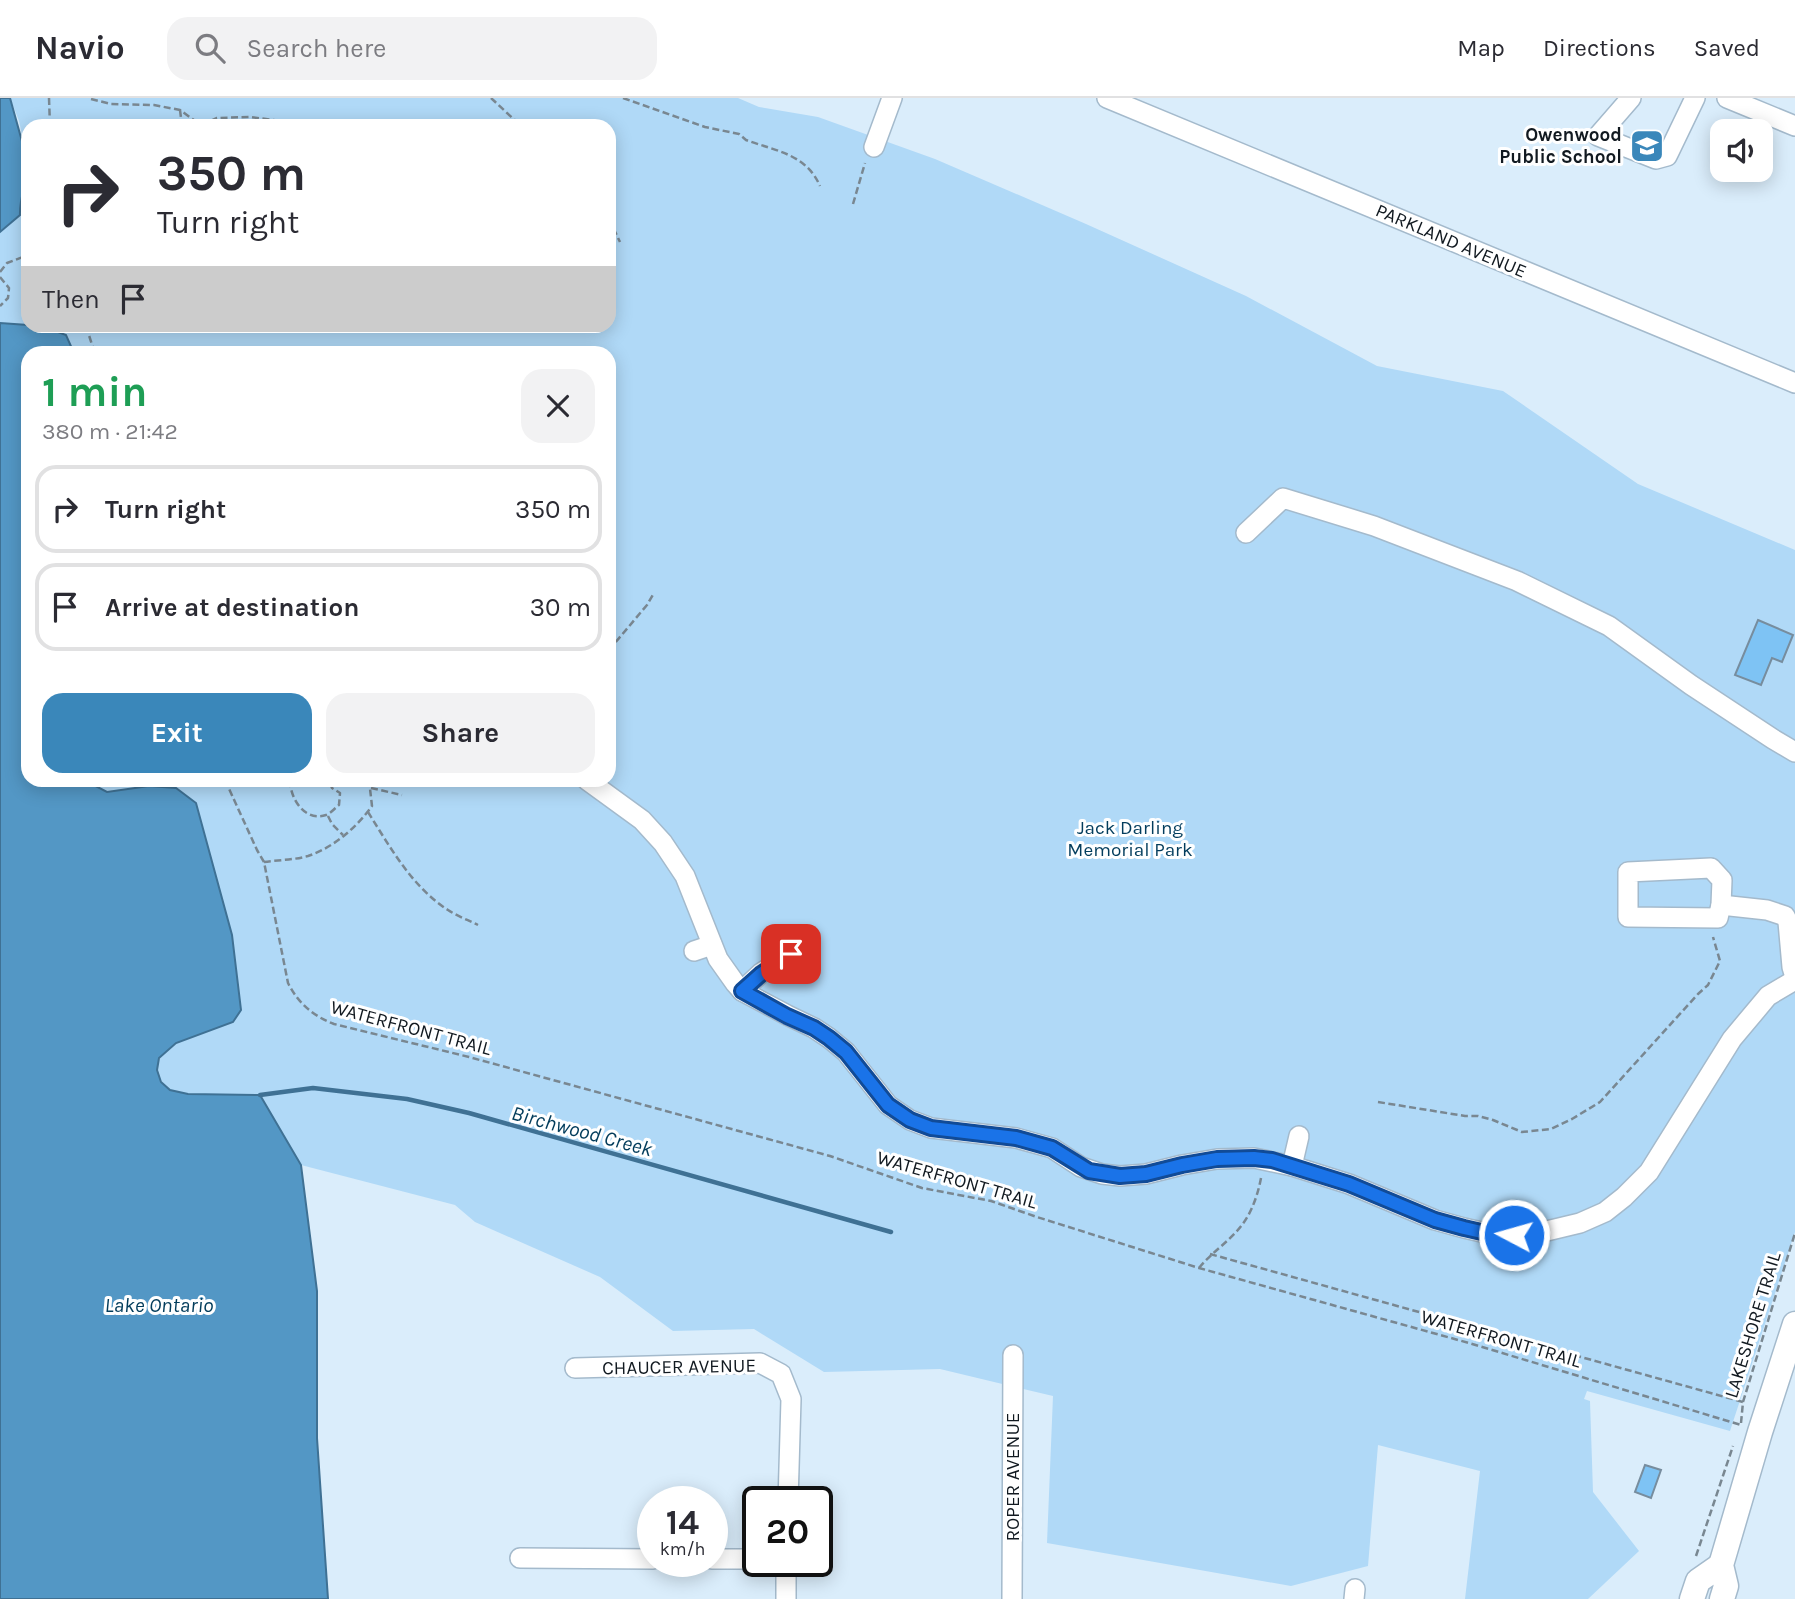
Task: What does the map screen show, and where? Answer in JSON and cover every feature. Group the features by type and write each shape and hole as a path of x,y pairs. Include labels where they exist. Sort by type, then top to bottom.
{"main road":[{"path":"1723,1599 1726,1586 1721,1565 1795,1324"},
{"path":"1692,1599 1698,1581 1721,1565"}],"street":[{"path":"874,148 892,98"},
{"name":"PARKLAND AVENUE","path":"1107,98 1795,383"},
{"path":"1631,98 1598,136 1656,159 1667,156 1695,98"},
{"path":"1727,98 1795,126"},
{"path":"1245,533 1283,498 1374,526 1517,581 1609,626 1691,685 1795,752"},
{"path":"597,787 642,820 663,843 685,876 703,948 742,991 829,1038 846,1052 888,1105 910,1120 931,1128 1016,1138 1052,1148 1089,1171 1120,1176 1146,1174 1217,1159 1264,1159 1349,1184 1435,1220 1499,1236 1530,1235 1580,1223 1605,1212 1624,1197 1648,1172 1732,1039 1768,996 1795,979 1785,916 1767,910 1628,917 1628,872 1711,868 1722,880 1714,912"},
{"path":"742,991 761,974 791,954"},
{"path":"1292,1166 1299,1136"},
{"name":"ROPER AVENUE","path":"1012,1599 1013,1355"},
{"name":"CHAUCER AVENUE","path":"575,1368 760,1363 781,1374 790,1399 788,1486"},
{"path":"520,1559 637,1559"},
{"path":"786,1577 786,1599"}],"path":[{"path":"49,98 50,119"},
{"path":"491,98 514,119"},
{"path":"624,98 705,127 739,134 746,140 800,160 815,175 820,186"},
{"path":"91,99 111,104 154,105 180,110 193,119"},
{"path":"180,110 181,119"},
{"path":"215,119 266,119"},
{"path":"853,204 867,156 874,148"},
{"path":"616,234 620,242"},
{"path":"0,306 8,299 9,288 0,274 7,263 21,258"},
{"path":"616,642 647,606 654,593"},
{"name":"WATERFRONT TRAIL","path":"227,787 264,862 288,983 294,996 308,1010 334,1024 469,1057 830,1156 922,1188 991,1200 1048,1221 1199,1268 1469,1343 1740,1425"},
{"path":"290,787 300,808 318,816 327,815 339,805 340,793 332,787"},
{"path":"264,862 307,856 329,846 368,812 372,806 370,788 402,795"},
{"path":"368,812 401,863 419,885 447,910 478,925"},
{"path":"327,815 343,835"},
{"path":"1378,1101 1478,1116 1522,1132 1551,1129 1572,1119 1600,1102 1708,985 1720,961 1714,912"},
{"path":"1199,1268 1210,1254 1243,1224 1254,1204 1264,1159"},
{"name":"LAKESHORE TRAIL","path":"1740,1425 1743,1402 1795,1233"},
{"path":"1210,1254 1743,1402"},
{"path":"1694,1562 1736,1438"}],"green space":[{"name":"Jack Darling Memorial Park","path":"10,98 738,98 759,107 818,117 935,159 1086,224 1246,296 1377,366 1503,391 1638,484 1795,550 1795,1232 1730,1431 1587,1391 1584,1399 1590,1401 1593,1492 1639,1551 1588,1599 1465,1599 1480,1471 1378,1445 1368,1566 1291,1586 1047,1543 1053,1396 940,1369 824,1372 754,1329 673,1331 600,1277 475,1222 455,1205 301,1165 260,1095 194,1095 166,1087 159,1076 158,1065 162,1055 183,1040 233,1022 149,787 616,787 616,346 71,346 66,335 61,333 616,333 616,119 21,119 21,130"},
{"path":"21,196 21,324 0,323 0,232 20,215"},
{"name":"Jack Darling Memorial Park","path":"97,787 142,787 107,792"}],"water":[{"path":"0,98 10,98 21,138 21,202 20,215 0,232"},
{"name":"Lake Ontario","path":"0,323 21,324 21,333 61,333 66,335 71,346 21,346 21,787 97,787 107,792 142,787 176,788 196,803 232,935 241,1010 233,1022 176,1043 159,1058 157,1070 161,1082 170,1090 188,1094 260,1095 301,1165 317,1291 317,1438 328,1599 0,1599"}],"building":[{"path":"1758,620 1793,635 1782,662 1772,658 1761,685 1735,675"},
{"path":"1645,1465 1661,1470 1651,1498 1635,1492"}],"waterway":[{"name":"Birchwood Creek","path":"260,1095 313,1088 407,1099 469,1113 891,1232"}],"place":[{"name":"Owenwood Public School","path":"1647,146"}],"route":[{"path":"791,954 761,974 742,991 829,1038 846,1052 888,1105 910,1120 931,1128 1016,1138 1052,1148 1089,1171 1120,1176 1146,1174 1217,1159 1272,1160 1349,1184 1435,1220 1499,1236 1514,1235"}]}
